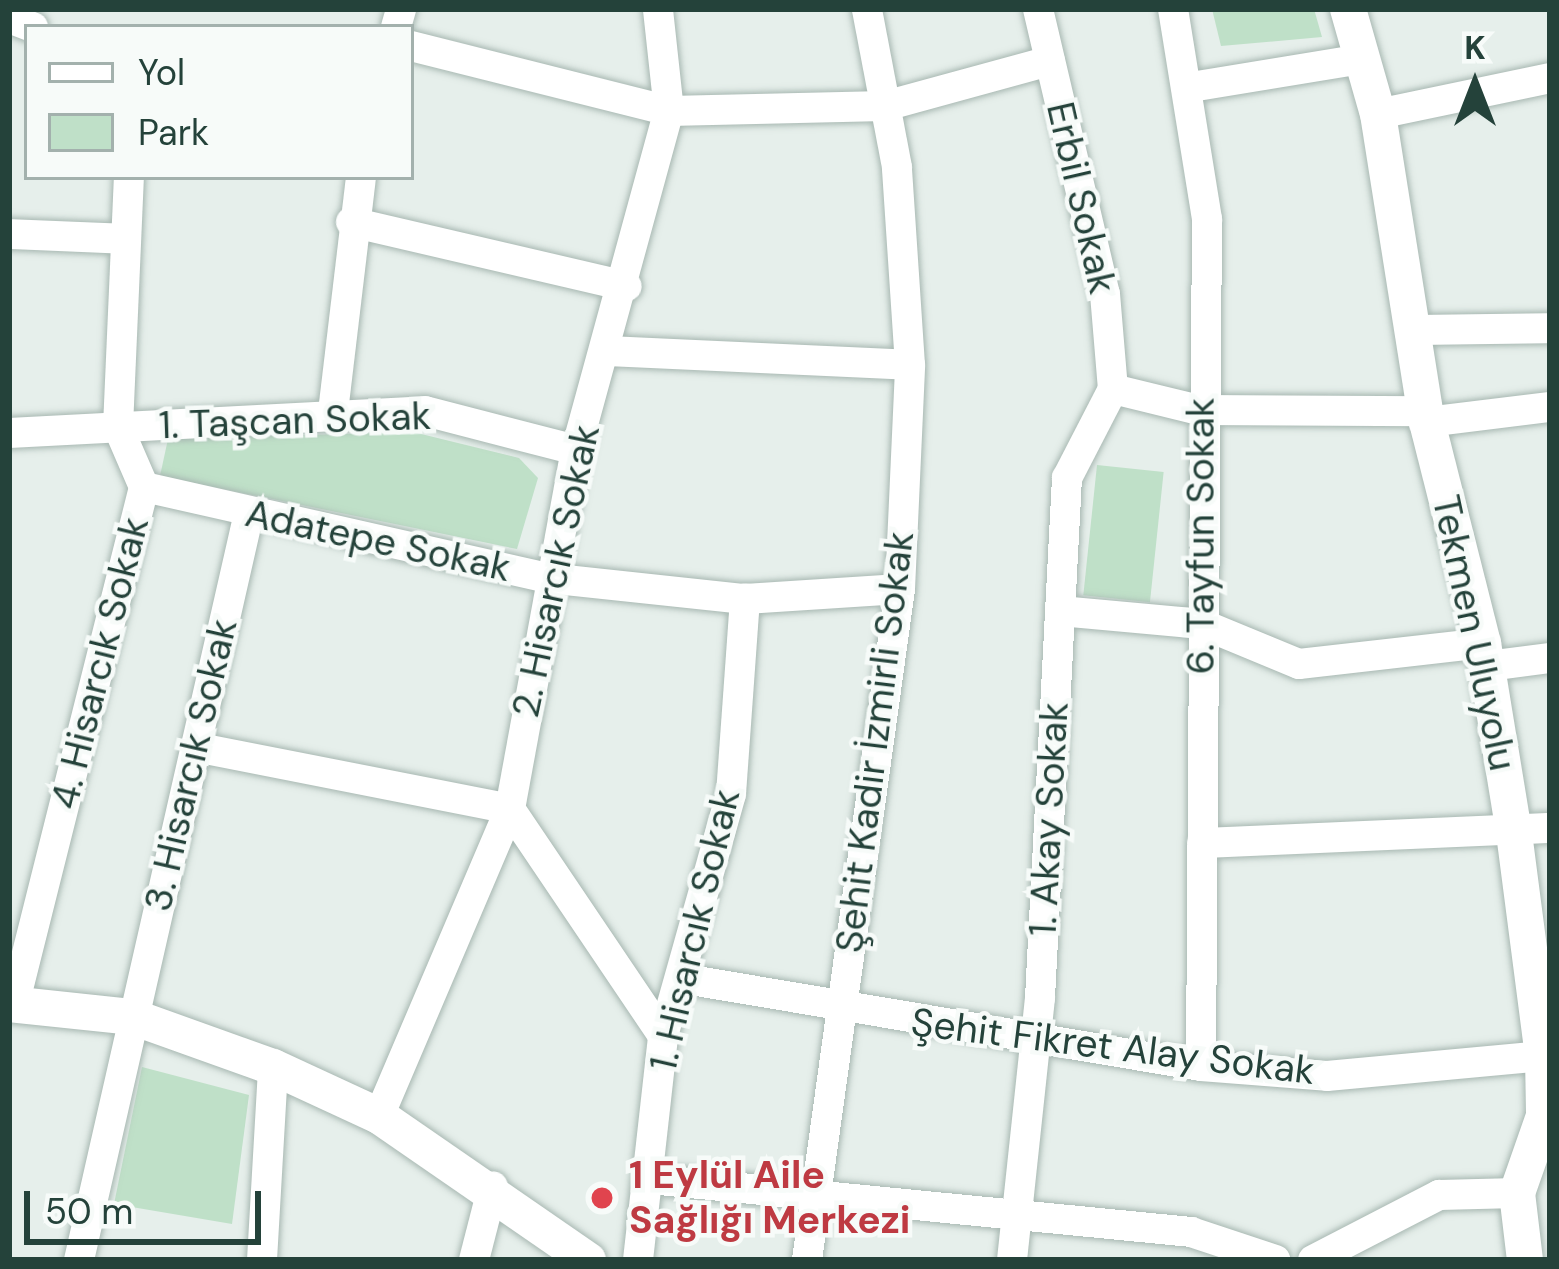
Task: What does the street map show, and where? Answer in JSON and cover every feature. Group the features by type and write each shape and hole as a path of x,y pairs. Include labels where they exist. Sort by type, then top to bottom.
{"street":[{"name":"2. Hisarcık Sokak","path":"379,1116 510,809 547,578 576,450 627,286 669,111 658,9"},
{"name":"Şehit Kadir İzmirli Sokak","path":"808,1260 808,1197 840,1012 900,589 910,365 885,106 867,9"},
{"name":"Erbil Sokak","path":"1038,9 1106,294 1113,389"},
{"name":"6. Tayfun Sokak","path":"1173,9 1191,87 1207,219 1199,410 1201,1066"},
{"name":"Tekmen Uluyolu","path":"1348,9 1378,113 1426,417 1486,655 1514,833 1547,1114 1517,1193 1525,1260"},
{"path":"414,47 669,111 885,106 1050,61"},
{"path":"1191,87 1362,59"},
{"path":"1378,113 1550,78"},
{"name":"4. Hisarcık Sokak","path":"12,1005 144,487 118,427 129,180"},
{"path":"333,412 351,222 360,180"},
{"path":"351,222 627,286"},
{"path":"9,233 126,239"},
{"path":"1413,330 1550,328"},
{"path":"607,351 910,365"},
{"path":"1113,389 1199,410 1426,417 1550,407"},
{"name":"1. Akay Sokak","path":"1012,1260 1034,1042 1066,478 1113,389"},
{"name":"1. Taşcan Sokak","path":"9,433 333,412 425,411 576,450"},
{"name":"Adatepe Sokak","path":"144,487 547,578 745,599 900,589"},
{"name":"3. Hisarcık Sokak","path":"79,1260 249,513"},
{"name":"1. Hisarcık Sokak","path":"638,1260 663,1036 685,980 731,794 745,599"},
{"path":"1060,611 1202,624 1299,664 1486,655 1550,658"},
{"path":"195,747 510,809 663,1036"},
{"path":"1202,843 1550,828"},
{"name":"Şehit Fikret Alay Sokak","path":"685,980 840,1012 1201,1066 1327,1076 1543,1056"},
{"path":"12,1005 133,1017 273,1067 379,1116 493,1186 588,1260"},
{"path":"262,1260 273,1067"},
{"path":"650,1179 1191,1232 1275,1260"},
{"path":"475,1260 493,1186"},
{"path":"1313,1260 1439,1195 1517,1193"}],"green space":[{"path":"1212,9 1314,9 1322,37 1221,46"},
{"path":"413,432 519,458 538,478 517,549 160,476 168,439"},
{"path":"1097,465 1164,472 1150,602 1083,595"},
{"path":"142,1067 249,1095 232,1224 114,1204"}],"place":[{"name":"1 Eylül Aile Sağlığı Merkezi","path":"602,1198"}]}
